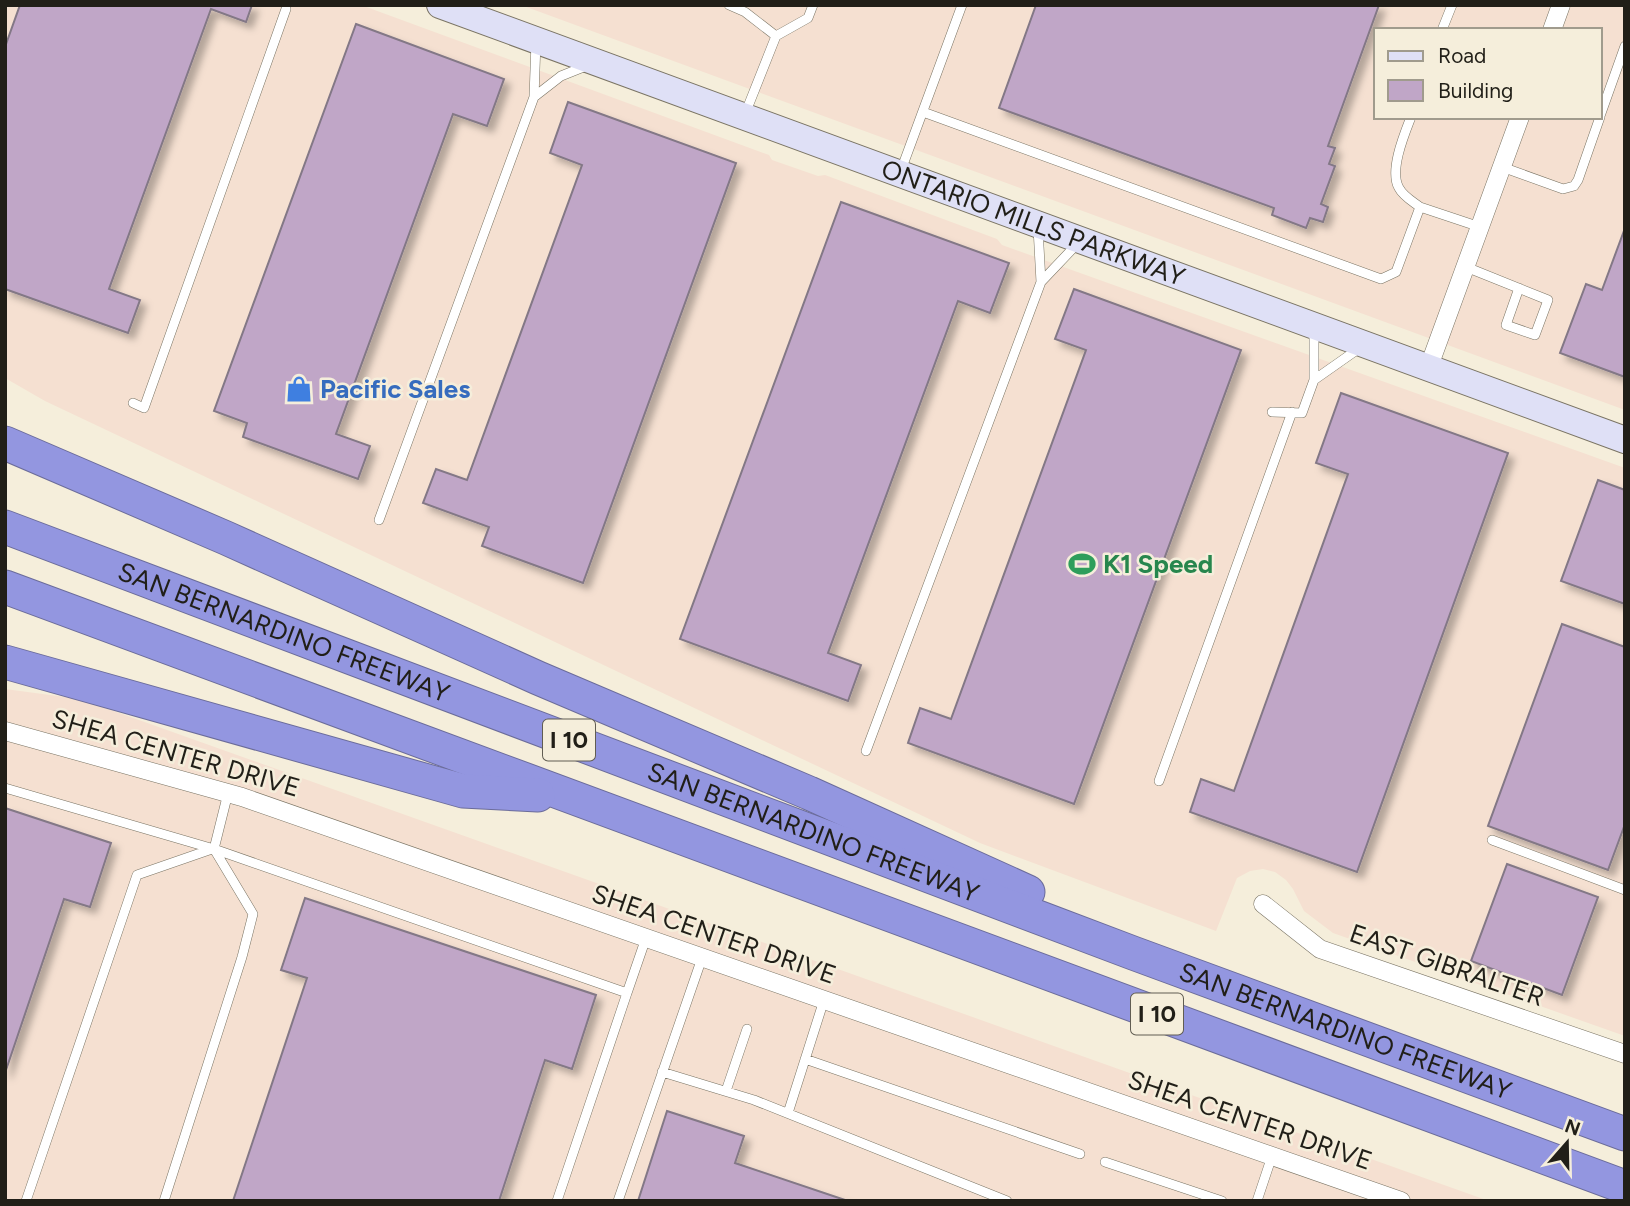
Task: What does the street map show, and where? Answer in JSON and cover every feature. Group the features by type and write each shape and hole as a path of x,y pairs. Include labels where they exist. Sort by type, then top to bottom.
{"highway":[{"path":"5,424 226,538"},
{"path":"5,443 1026,890 1133,953"},
{"name":"SAN BERNARDINO FREEWAY","path":"5,527 1133,953 1625,1134"},
{"name":"SAN BERNARDINO FREEWAY","path":"5,587 1625,1187"},
{"path":"5,662 463,791 569,796"}],"main road":[{"name":"ONTARIO MILLS PARKWAY","path":"440,5 1625,440"}],"street":[{"path":"1553,28 1561,5"},
{"path":"1428,369 1519,119"},
{"name":"SHEA CENTER DRIVE","path":"5,731 229,793 1401,1201"},
{"name":"EAST GIBRALTER","path":"1263,904 1320,949 1625,1054"}],"lane":[{"path":"729,5 745,12 776,36"},
{"path":"744,117 776,36 808,18 813,5"},
{"path":"899,174 962,5"},
{"path":"1443,28 1452,5"},
{"path":"133,403 144,408 286,9"},
{"path":"379,520 534,97 536,40"},
{"path":"1602,111 1625,46"},
{"path":"534,97 561,76 594,62"},
{"path":"923,112 1381,279 1396,272 1420,207"},
{"path":"1410,119 1402,140 1395,178 1403,194 1420,207 1480,227"},
{"path":"1502,167 1563,190 1574,186 1599,119"},
{"path":"1037,225 1041,282"},
{"path":"866,751 1041,282 1080,241"},
{"path":"1466,267 1519,288 1548,300 1535,335 1506,325 1519,288"},
{"path":"1272,412 1302,412 1314,380 1314,326"},
{"path":"1314,380 1364,345"},
{"path":"1159,781 1292,412"},
{"path":"5,788 214,849 627,993"},
{"path":"164,1201 242,957 253,914 214,849 229,793"},
{"path":"1493,840 1625,890"},
{"path":"26,1201 137,875 214,849"},
{"path":"557,1201 646,938"},
{"path":"618,1201 702,958"},
{"path":"788,1113 824,1000"},
{"path":"726,1091 747,1029"},
{"path":"805,1059 1080,1154"},
{"path":"662,1072 788,1113 1007,1201"},
{"path":"1257,1201 1272,1156"},
{"path":"1105,1162 1222,1201"}],"shaded area":[{"path":"5,5 361,5 769,155 772,160 818,176 825,175 997,239 1002,245 1625,468 1625,1036 1333,933 1304,911 1293,889 1275,872 1263,869 1250,871 1237,878 1216,931 980,843 45,401 5,378"},
{"path":"521,5 1625,5 1625,410"},
{"path":"5,689 80,699 1489,1201 5,1201"}],"building":[{"path":"20,5 252,5 246,22 211,9 109,289 140,300 128,333 5,289 5,47"},
{"path":"1036,5 1379,5 1328,146 1335,148 1329,164 1335,166 1321,204 1328,207 1323,222 1310,218 1306,228 1272,215 1274,208 999,108"},
{"path":"356,24 504,79 487,126 453,114 336,434 370,446 358,479 243,437 247,423 214,411"},
{"path":"568,102 736,163 583,583 482,546 489,527 423,503 436,469 467,480 582,165 550,153"},
{"path":"841,202 1009,263 990,313 958,301 828,653 861,665 848,701 680,639"},
{"path":"1625,228 1625,377 1560,353 1586,284 1602,290"},
{"path":"1074,289 1241,350 1074,804 908,743 920,708 951,719 1086,350 1055,339"},
{"path":"1341,393 1508,453 1357,872 1190,812 1201,779 1234,791 1348,474 1316,463"},
{"path":"1598,480 1625,490 1625,604 1561,581"},
{"path":"1562,624 1625,647 1625,824 1608,870 1488,826"},
{"path":"5,808 111,843 90,907 64,899 5,1073"},
{"path":"1507,864 1598,897 1562,995 1471,961"},
{"path":"305,898 596,995 572,1069 545,1060 499,1201 233,1201 307,978 281,970"},
{"path":"667,1111 744,1136 735,1163 848,1201 638,1201"}],"place":[{"name":"Pacific Sales","path":"299,389"},
{"name":"K1 Speed","path":"1082,564"}]}
